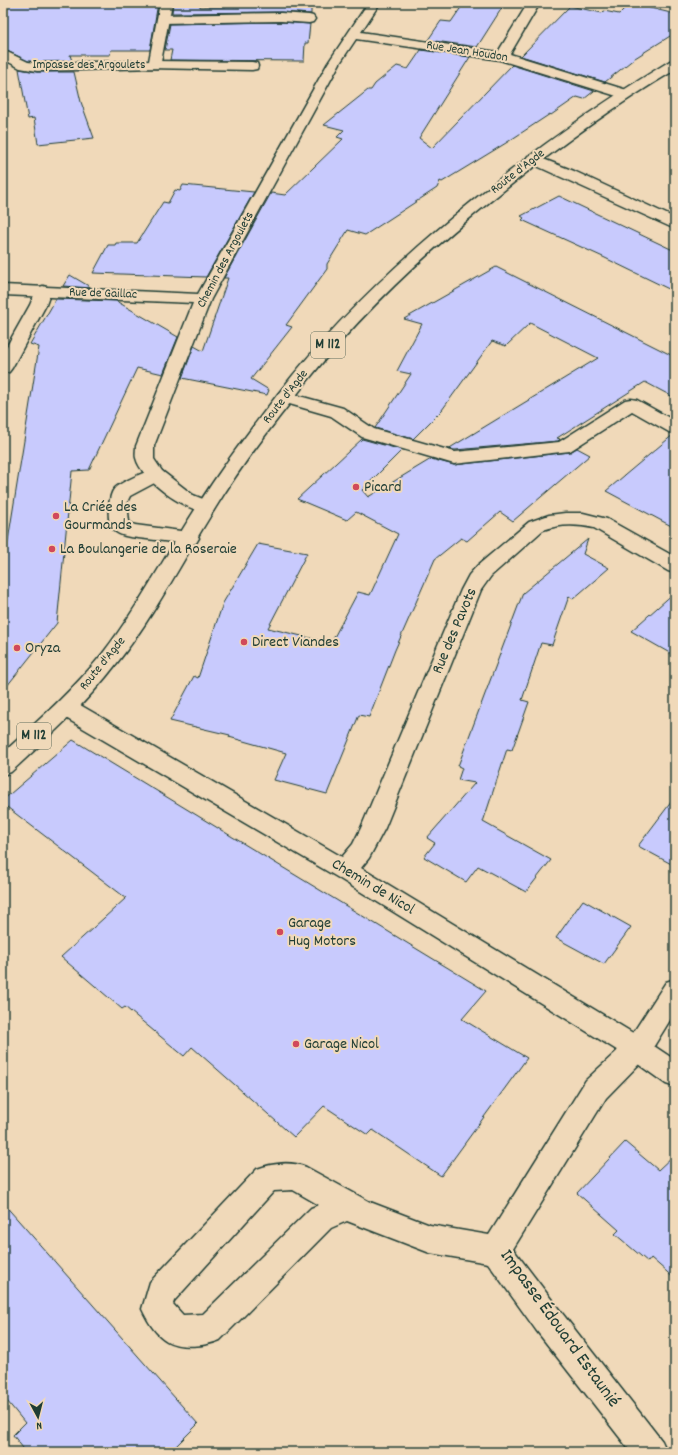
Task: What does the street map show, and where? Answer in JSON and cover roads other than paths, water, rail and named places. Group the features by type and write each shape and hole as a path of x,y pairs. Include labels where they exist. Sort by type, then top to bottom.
{"street":[{"name":"Impasse des Argoulets","path":"153,65 156,62 166,3"},
{"name":"Chemin des Argoulets","path":"206,507 186,499 155,474 145,459 145,446 204,299 308,108 334,63 374,3"},
{"path":"502,56 534,3"},
{"path":"163,19 281,17 309,20"},
{"name":"Rue Jean Houdon","path":"352,35 502,56 626,94"},
{"name":"Impasse des Argoulets","path":"3,54 25,65 37,67 143,67 153,65 252,66"},
{"name":"Route d'Agde","path":"3,766 67,708 110,658 150,602 206,507 285,397 334,336 401,269 431,242 533,159 626,94 675,64"},
{"path":"533,159 675,224"},
{"name":"Rue de Gaillac","path":"3,290 204,299"},
{"path":"3,368 38,305 43,292"},
{"path":"285,397 337,412 368,433 454,458 564,447 631,404 675,428"},
{"path":"155,474 122,492 118,502 120,524 130,531 188,538"},
{"name":"Rue des Pavots","path":"345,870 361,851 373,828 471,590 476,580 484,571 536,526 549,521 565,519 583,519 600,524 675,566"},
{"name":"Chemin de Nicol","path":"67,708 345,870 637,1049 675,1075"},
{"path":"637,1049 675,990"},
{"name":"Impasse Édouard Estaunié","path":"637,1049 596,1089 496,1250 547,1319 650,1452"},
{"path":"349,1206 321,1218 209,1329 177,1330 157,1309 161,1293 268,1178 296,1176 349,1206 361,1213 430,1240 496,1250"}],"place":[{"name":"Picard","path":"356,487"},
{"name":"La Criée des Gourmands","path":"56,516"},
{"name":"La Boulangerie de la Roseraie","path":"52,549"},
{"name":"Direct Viandes","path":"244,642"},
{"name":"Oryza","path":"17,648"},
{"name":"Garage Hug Motors","path":"280,932"},
{"name":"Garage Nicol","path":"296,1044"}]}
